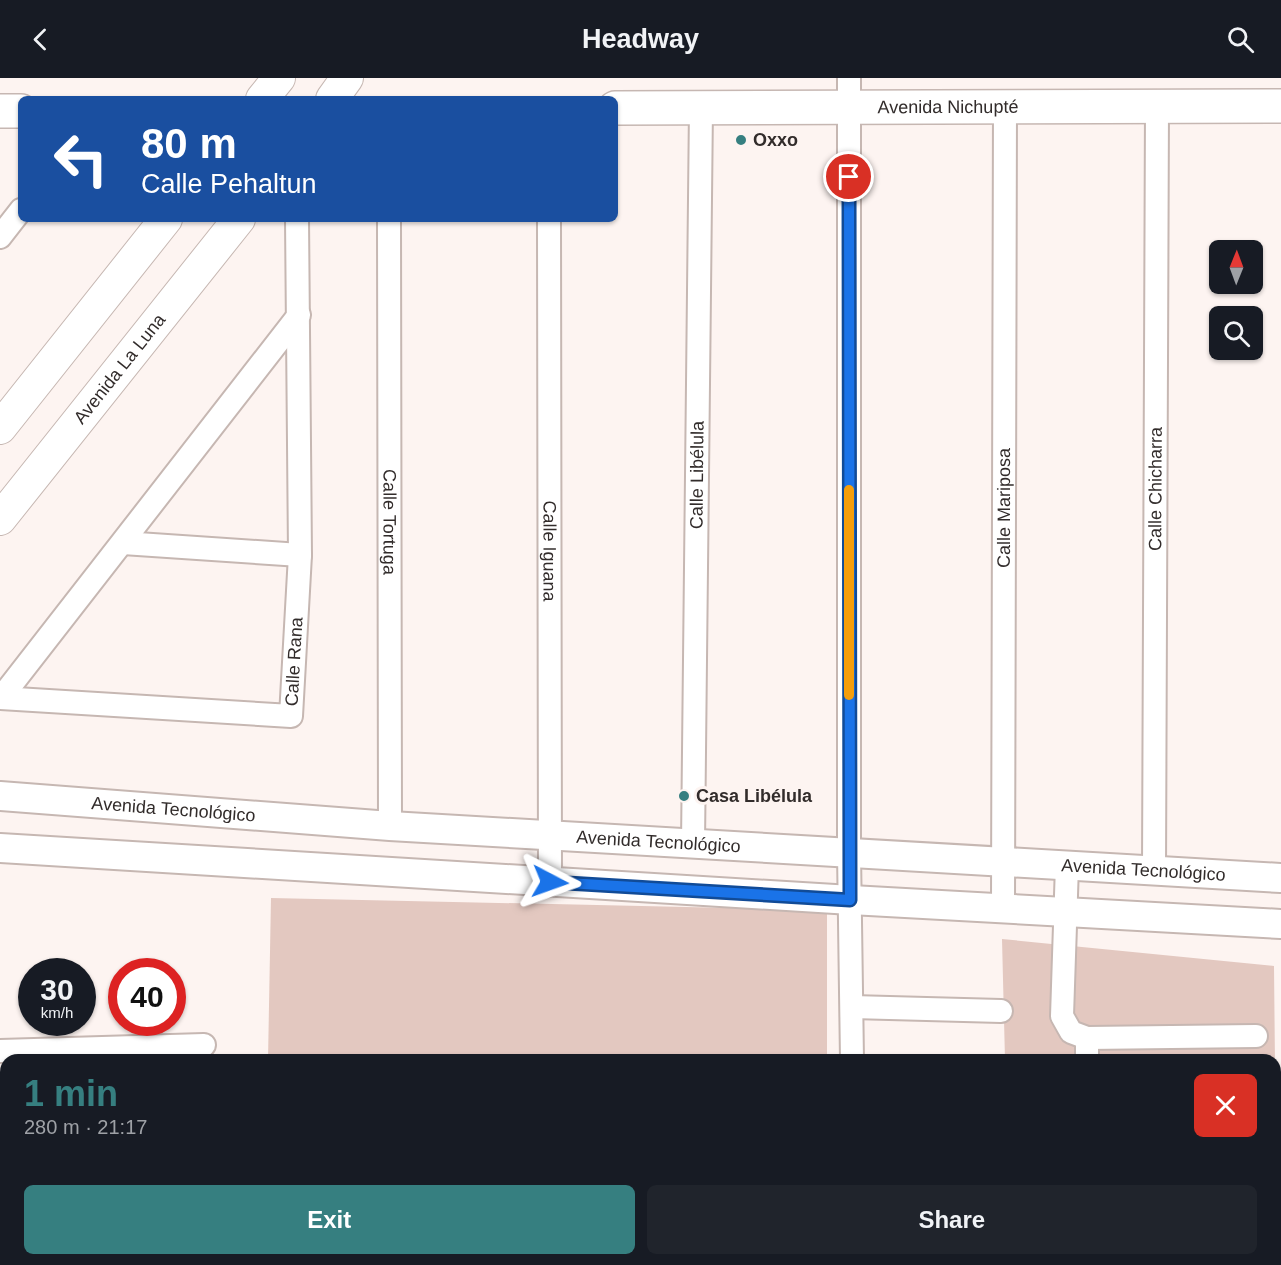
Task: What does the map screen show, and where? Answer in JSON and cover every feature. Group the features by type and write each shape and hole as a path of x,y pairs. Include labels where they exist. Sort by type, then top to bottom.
{"main road":[{"path":"264,96 279,78"},
{"path":"334,96 347,78"},
{"name":"Avenida Nichupté","path":"618,108 701,107 849,92 1005,106 1281,106"},
{"path":"0,111 18,111"},
{"path":"0,428 164,222"},
{"name":"Avenida La Luna","path":"0,519 237,222"}],"street":[{"path":"849,92 849,853 852,1054"},
{"name":"Calle Mariposa","path":"1003,908 1005,106"},
{"name":"Calle Chicharra","path":"1154,871 1157,106"},
{"name":"Calle Libélula","path":"693,844 701,107"},
{"path":"0,209 18,210"},
{"path":"0,237 18,214"},
{"name":"Calle Rana","path":"1,698 291,716 300,555 297,222"},
{"name":"Calle Tortuga","path":"389,222 390,826"},
{"name":"Calle Iguana","path":"549,222 550,882"},
{"name":"Calle Rana","path":"1,698 299,315"},
{"path":"123,543 300,555"},
{"name":"Avenida Tecnológico","path":"0,796 390,826 1281,878"},
{"path":"0,848 1281,924"},
{"path":"1067,866 1062,1016 1071,1032 1087,1038 1256,1036"},
{"path":"852,1007 1001,1011"},
{"path":"1087,1038 1087,1054"},
{"path":"0,1051 204,1045"}],"shaded area":[{"path":"271,898 827,910 827,1054 268,1054"},
{"path":"1002,939 1274,966 1275,1054 1005,1054"}],"slow traffic":[{"path":"849,490 849,695"}],"place":[{"name":"Oxxo","path":"741,140"},
{"name":"Casa Libélula","path":"684,796"}],"route":[{"path":"550,882 850,900 849,177"}]}
